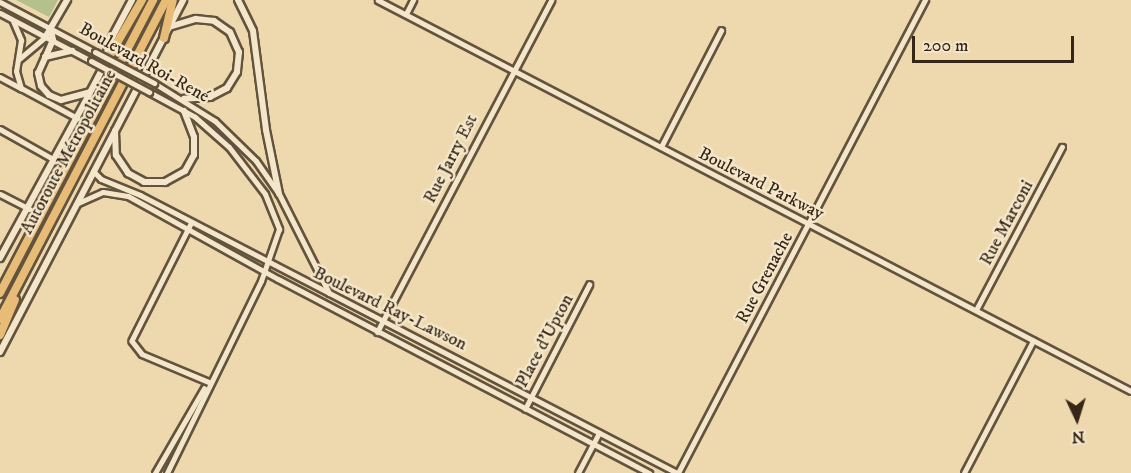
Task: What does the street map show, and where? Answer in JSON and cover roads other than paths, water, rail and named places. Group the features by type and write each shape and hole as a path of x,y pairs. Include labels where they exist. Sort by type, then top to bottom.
{"highway":[{"path":"106,62 142,0"},
{"name":"Autoroute Métropolitaine","path":"0,293 153,0"},
{"name":"Autoroute Métropolitaine","path":"0,319 166,0"},
{"path":"164,38 173,0"},
{"path":"0,334 25,271"}],"main road":[{"path":"67,0 51,29 38,78 49,95 66,100 91,92"},
{"path":"0,258 29,209 91,92 106,62 108,45 132,0"},
{"path":"0,352 92,170 183,0"},
{"path":"238,0 253,31 266,130 279,194"},
{"path":"170,27 196,19 214,21 230,32 239,52 237,72 227,88 210,97 184,99"},
{"path":"45,57 72,51"},
{"path":"115,130 116,155 128,173 144,182 165,182 185,171 194,155 194,137 184,111"}],"street":[{"name":"Boulevard Parkway","path":"378,0 1131,391"},
{"path":"406,14 413,0"},
{"name":"Rue Jarry Est","path":"377,332 551,0"},
{"name":"Rue Grenache","path":"677,473 925,0"},
{"name":"Boulevard Roi-René","path":"0,2 184,99 237,139 279,194 329,293"},
{"name":"Boulevard Roi-René","path":"0,14 50,38 184,111 229,147 273,208 279,233 265,270 209,382"},
{"path":"13,21 21,40 20,58 16,71 21,88"},
{"path":"661,147 721,31"},
{"path":"20,58 50,38"},
{"path":"0,77 77,118"},
{"path":"0,129 55,160"},
{"name":"Rue Marconi","path":"976,310 1062,147"},
{"name":"Boulevard Ray-Lawson","path":"92,170 101,179 384,321 677,473"},
{"name":"Boulevard Ray-Lawson","path":"76,204 99,193 116,192 190,225 265,270 377,332 649,473"},
{"path":"0,194 29,209"},
{"path":"190,225 132,341 142,354 209,382"},
{"name":"Place d'Upton","path":"525,409 590,285"},
{"path":"964,473 1033,341"},
{"path":"458,374 465,363"},
{"path":"155,473 190,407 209,382"},
{"path":"167,473 209,382"},
{"path":"578,473 599,433"}]}
